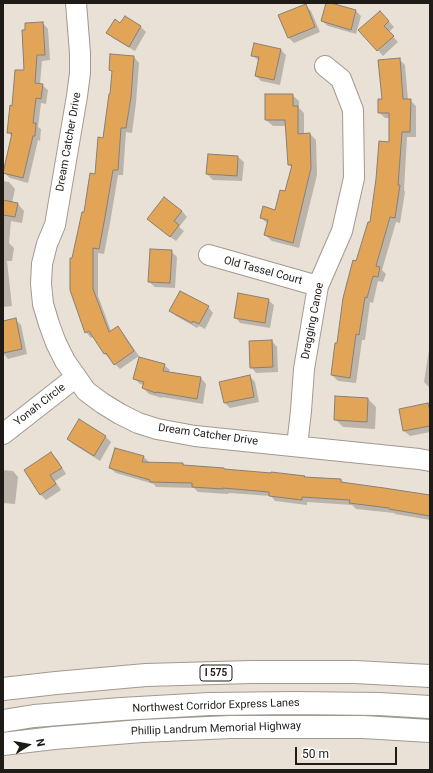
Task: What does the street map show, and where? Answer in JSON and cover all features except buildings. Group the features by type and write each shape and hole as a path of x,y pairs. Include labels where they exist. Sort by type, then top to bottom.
{"highway":[{"name":"I 575","path":"3,689 56,682 146,675 251,672 355,672 430,676"},
{"name":"Northwest Corridor Express Lanes","path":"3,721 34,716 209,704 379,704 430,707"},
{"name":"Phillip Landrum Memorial Highway","path":"3,744 54,738 142,731 231,727 363,727 430,731"}],"street":[{"name":"Dream Catcher Drive","path":"76,3 80,53 78,96 55,225 45,250 40,284 48,324 56,343 65,361 86,391 102,404 120,414 138,423 157,429 195,436 430,461"},
{"name":"Dragging Canoe","path":"297,446 304,369 318,286 342,231 354,178 353,110 341,79 325,66"},
{"name":"Old Tassel Court","path":"209,256 318,286"},
{"name":"Yonah Circle","path":"3,434 76,377"}]}
